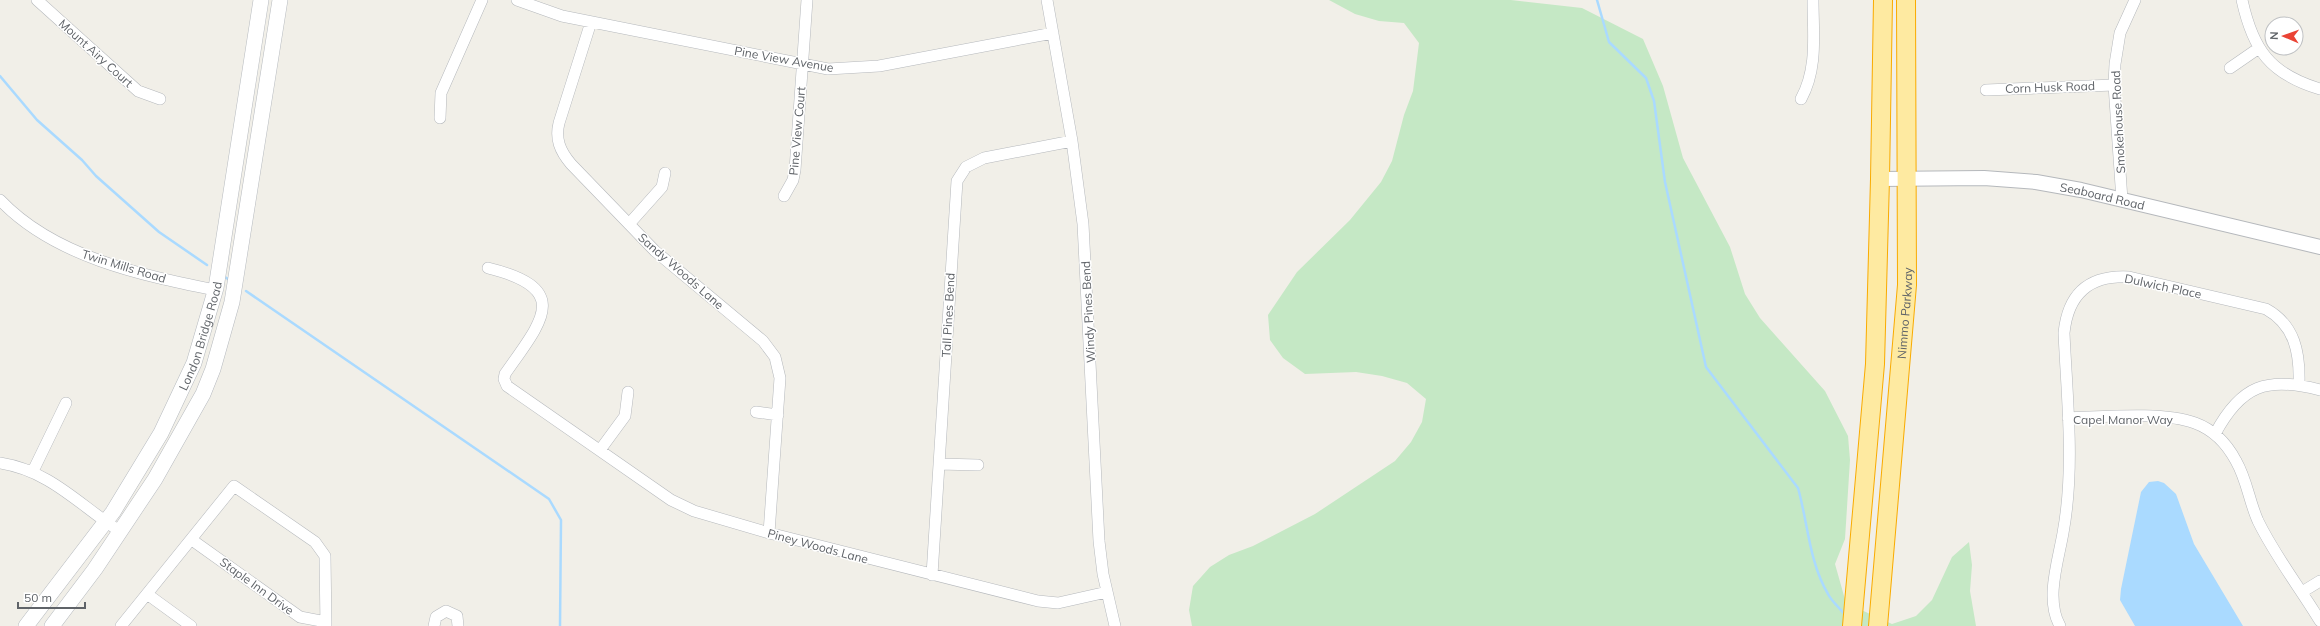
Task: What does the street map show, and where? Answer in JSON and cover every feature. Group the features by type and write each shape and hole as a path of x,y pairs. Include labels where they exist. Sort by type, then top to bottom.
{"highway":[{"name":"Nimmo Parkway","path":"1852,619 1875,364 1880,179 1882,0"},
{"name":"Nimmo Parkway","path":"1878,626 1907,285 1906,0"}],"main road":[{"name":"London Bridge Road","path":"26,626 106,522 138,473 178,400 199,351 215,290 261,0"},
{"name":"London Bridge Road","path":"52,626 121,532 155,479 203,394 224,336 232,302 280,0"}],"street":[{"name":"Mount Airy Court","path":"37,0 138,91 160,99"},
{"path":"440,118 441,93 482,0"},
{"name":"Pine View Avenue","path":"518,0 562,16 828,69 879,66 1053,33"},
{"name":"Pine View Court","path":"784,196 793,180 795,170 806,0"},
{"name":"Windy Pines Bend","path":"1047,0 1072,140 1083,224 1099,541 1107,592 1115,626"},
{"path":"1801,99 1811,79 1814,66 1813,0"},
{"name":"Smokehouse Road","path":"2122,200 2114,84 2116,52 2120,33 2135,0"},
{"path":"2242,0 2250,29 2259,48 2271,64 2288,78 2320,89"},
{"name":"Sandy Woods Lane","path":"591,22 559,123 557,139 564,156 629,224 684,276 769,348 777,362 780,378 769,533"},
{"path":"2230,68 2259,48"},
{"name":"Corn Husk Road","path":"1986,90 2114,84"},
{"name":"Tall Pines Bend","path":"932,575 957,181 966,167 984,158 1072,140"},
{"path":"629,224 662,187 665,173"},
{"name":"Seaboard Road","path":"1880,179 2012,179 2066,187 2320,247"},
{"name":"Twin Mills Road","path":"0,200 41,233 86,256 153,276 215,290"},
{"name":"Piney Woods Lane","path":"488,268 514,275 524,280 538,292 543,310 538,326 504,379 507,386 671,500 713,518 932,575 1047,603 1058,603 1107,592"},
{"name":"Dulwich Place","path":"2068,418 2064,333 2066,318 2070,305 2079,293 2094,282 2106,278 2129,277 2262,308 2275,314 2284,322 2295,340 2300,366 2299,384"},
{"path":"2215,434 2230,408 2248,393 2273,384 2299,384 2320,390"},
{"path":"600,450 625,416 628,392"},
{"path":"33,471 66,403"},
{"path":"756,412 778,415"},
{"name":"Capel Manor Way","path":"2060,626 2054,604 2054,587 2067,505 2068,418 2175,419 2194,422 2215,434 2225,443 2236,461 2244,477 2257,519 2320,621"},
{"path":"0,463 33,471 63,489 121,532"},
{"path":"939,464 978,466"},
{"path":"121,626 192,540 234,486 315,542 325,556 326,624"},
{"name":"Staple Inn Drive","path":"192,540 300,617 326,624"},
{"path":"2302,592 2320,581"},
{"path":"147,594 191,626"},
{"path":"434,626 436,617 446,611 456,616 458,626"}],"green space":[{"path":"1329,0 1511,0 1582,8 1643,39 1663,86 1683,158 1730,247 1745,294 1760,318 1825,391 1848,436 1850,460 1845,539 1835,564 1846,603 1892,624 1916,616 1932,600 1952,557 1969,542 1972,565 1970,591 1976,626 1192,626 1189,610 1193,586 1210,567 1229,555 1253,546 1315,514 1395,461 1411,442 1422,422 1426,399 1407,383 1382,376 1356,372 1305,374 1283,358 1270,340 1268,315 1297,272 1350,220 1381,182 1392,161 1404,115 1413,91 1419,43 1404,23 1379,21 1355,14"}],"water":[{"path":"2158,481 2164,483 2176,494 2194,544 2243,626 2135,626 2120,600 2121,589 2141,492 2149,482"}],"waterway":[{"path":"1597,0 1609,42 1646,78 1654,101 1665,182 1706,367 1798,488 1817,569 1830,597 1845,615"},
{"path":"0,76 37,120 82,160 96,176 159,232 207,265"},
{"path":"246,291 549,499 561,520 560,626"}]}
